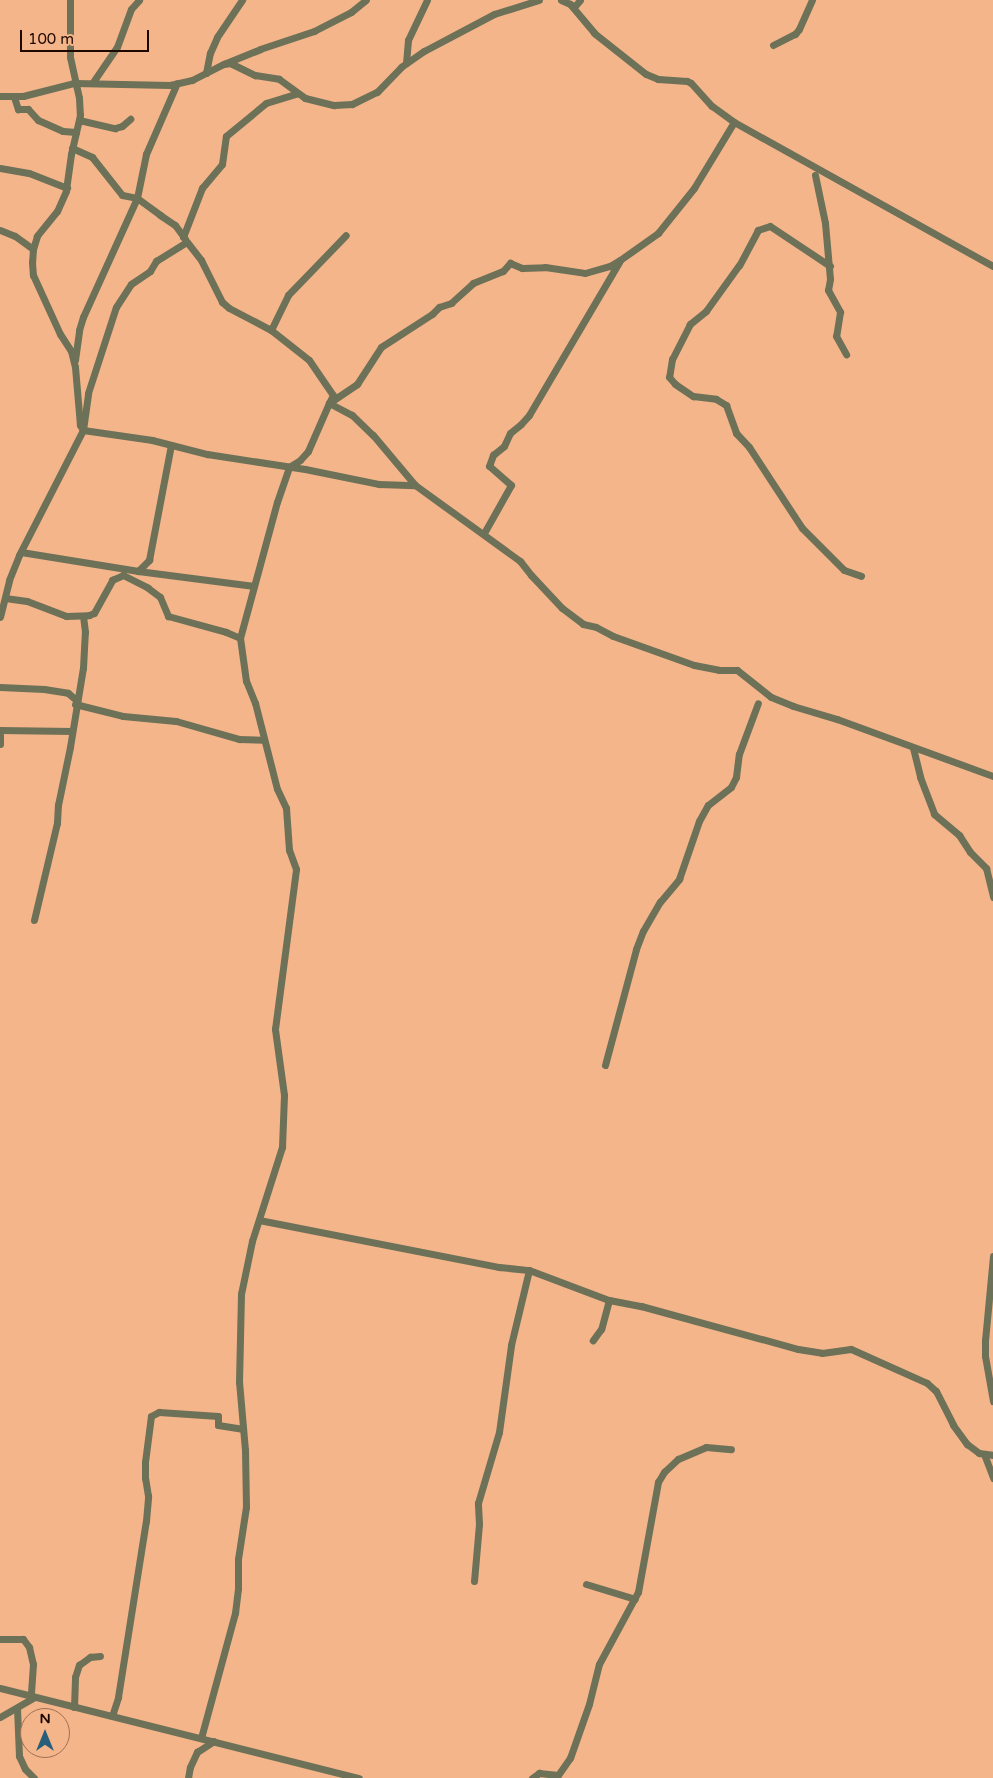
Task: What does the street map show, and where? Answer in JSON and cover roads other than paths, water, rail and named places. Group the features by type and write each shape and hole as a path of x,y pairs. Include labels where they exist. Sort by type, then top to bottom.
{"street":[{"path":"70,0 70,48 74,82 79,98 79,120 72,148 67,188 57,211 41,230 33,249 33,274 58,329 71,351 75,367 80,425 83,430"},
{"path":"93,82 117,47 131,9 140,0"},
{"path":"206,73 210,53 217,38 242,0"},
{"path":"0,96 14,97 74,82 151,86 177,83 206,73 260,49 314,32 351,12 366,0"},
{"path":"406,63 408,40 428,0"},
{"path":"224,64 236,64 255,74 279,79 296,94 322,103 352,104 377,92 406,63 484,19 538,0"},
{"path":"560,0 574,7 594,33 646,74 658,79 692,83 712,106 734,122 993,266"},
{"path":"574,7 580,0"},
{"path":"773,45 795,34 812,0"},
{"path":"75,367 77,343 83,317 137,198 146,154 177,83"},
{"path":"0,617 9,580 21,552 83,430 88,393 116,307 131,284 150,271 156,261 185,239 202,188 222,164 226,136 266,103 296,94"},
{"path":"14,97 18,109 28,109 38,120 63,131 76,132"},
{"path":"79,120 115,128 122,126 130,119"},
{"path":"329,403 357,384 371,360 388,342 432,314 439,307 451,303 473,283 503,271 510,263 522,268 544,267 585,273 610,266 620,260 658,233 694,188 734,122"},
{"path":"72,148 92,157 122,194 137,198 174,225 201,260 222,302 229,308 271,330 309,360 333,395 308,451 300,460 289,467 277,502 240,638 246,681 255,703 278,789 286,808 289,850 296,869 275,1029 284,1096 282,1147 276,1170 265,1196 245,1266 241,1294 239,1382 246,1507 238,1559 237,1596 235,1613 202,1738"},
{"path":"0,168 29,174 67,188"},
{"path":"815,175 822,200 830,266 828,290 840,312 836,336 846,354"},
{"path":"830,266 770,226 758,230 739,265 706,311 690,324 672,359 669,377 675,384 693,396 716,399 726,405 736,433 749,447 759,466 802,528 844,570 861,576"},
{"path":"0,230 15,236 33,249"},
{"path":"271,330 288,296 346,235"},
{"path":"484,533 511,485 489,466 492,455 504,446 510,433 522,424 529,415 620,260"},
{"path":"329,403 352,415 373,435 415,485 484,533 520,561 531,576 562,608 585,625 596,627 613,636 694,665 719,670 737,670 779,700 993,776"},
{"path":"83,430 152,440 207,454 379,484 415,485"},
{"path":"138,571 149,560 171,445"},
{"path":"21,552 138,571 254,586"},
{"path":"5,598 28,601 66,616 83,616 94,613 112,580 123,576 148,588 160,597 168,616 226,632 240,638"},
{"path":"34,920 57,824 58,805 83,668 85,632 83,616"},
{"path":"0,687 44,689 68,694 76,702 122,716 176,721 239,739 264,740"},
{"path":"604,1065 636,949 660,902 679,879 699,821 708,804 730,787 736,778 739,754 758,704"},
{"path":"0,730 72,731"},
{"path":"0,735 0,744"},
{"path":"913,748 920,777 934,814 958,835 970,852 986,868 993,897"},
{"path":"259,1220 499,1266 529,1270 609,1300 642,1306 798,1349 822,1353 850,1349 927,1383 936,1391 953,1425 967,1444 984,1454 993,1454"},
{"path":"993,1256 985,1356 993,1401"},
{"path":"474,1581 479,1524 478,1503 499,1432 511,1345 529,1270"},
{"path":"593,1340 601,1329 609,1300"},
{"path":"112,1716 118,1697 146,1521 148,1496 145,1478 151,1416 159,1412 218,1416 218,1425 242,1429"},
{"path":"532,1778 539,1773 558,1775 567,1764 587,1712 599,1664 635,1599 658,1482 664,1472 678,1459 706,1447 731,1449"},
{"path":"984,1454 993,1478"},
{"path":"586,1584 635,1599"},
{"path":"0,1639 23,1639 29,1647 33,1664 32,1697"},
{"path":"74,1707 75,1677 79,1664 83,1660 100,1656"},
{"path":"0,1688 359,1778"},
{"path":"0,1718 32,1697"},
{"path":"17,1708 20,1756 25,1769 34,1778"},
{"path":"188,1778 190,1767 197,1752 214,1741"}]}
